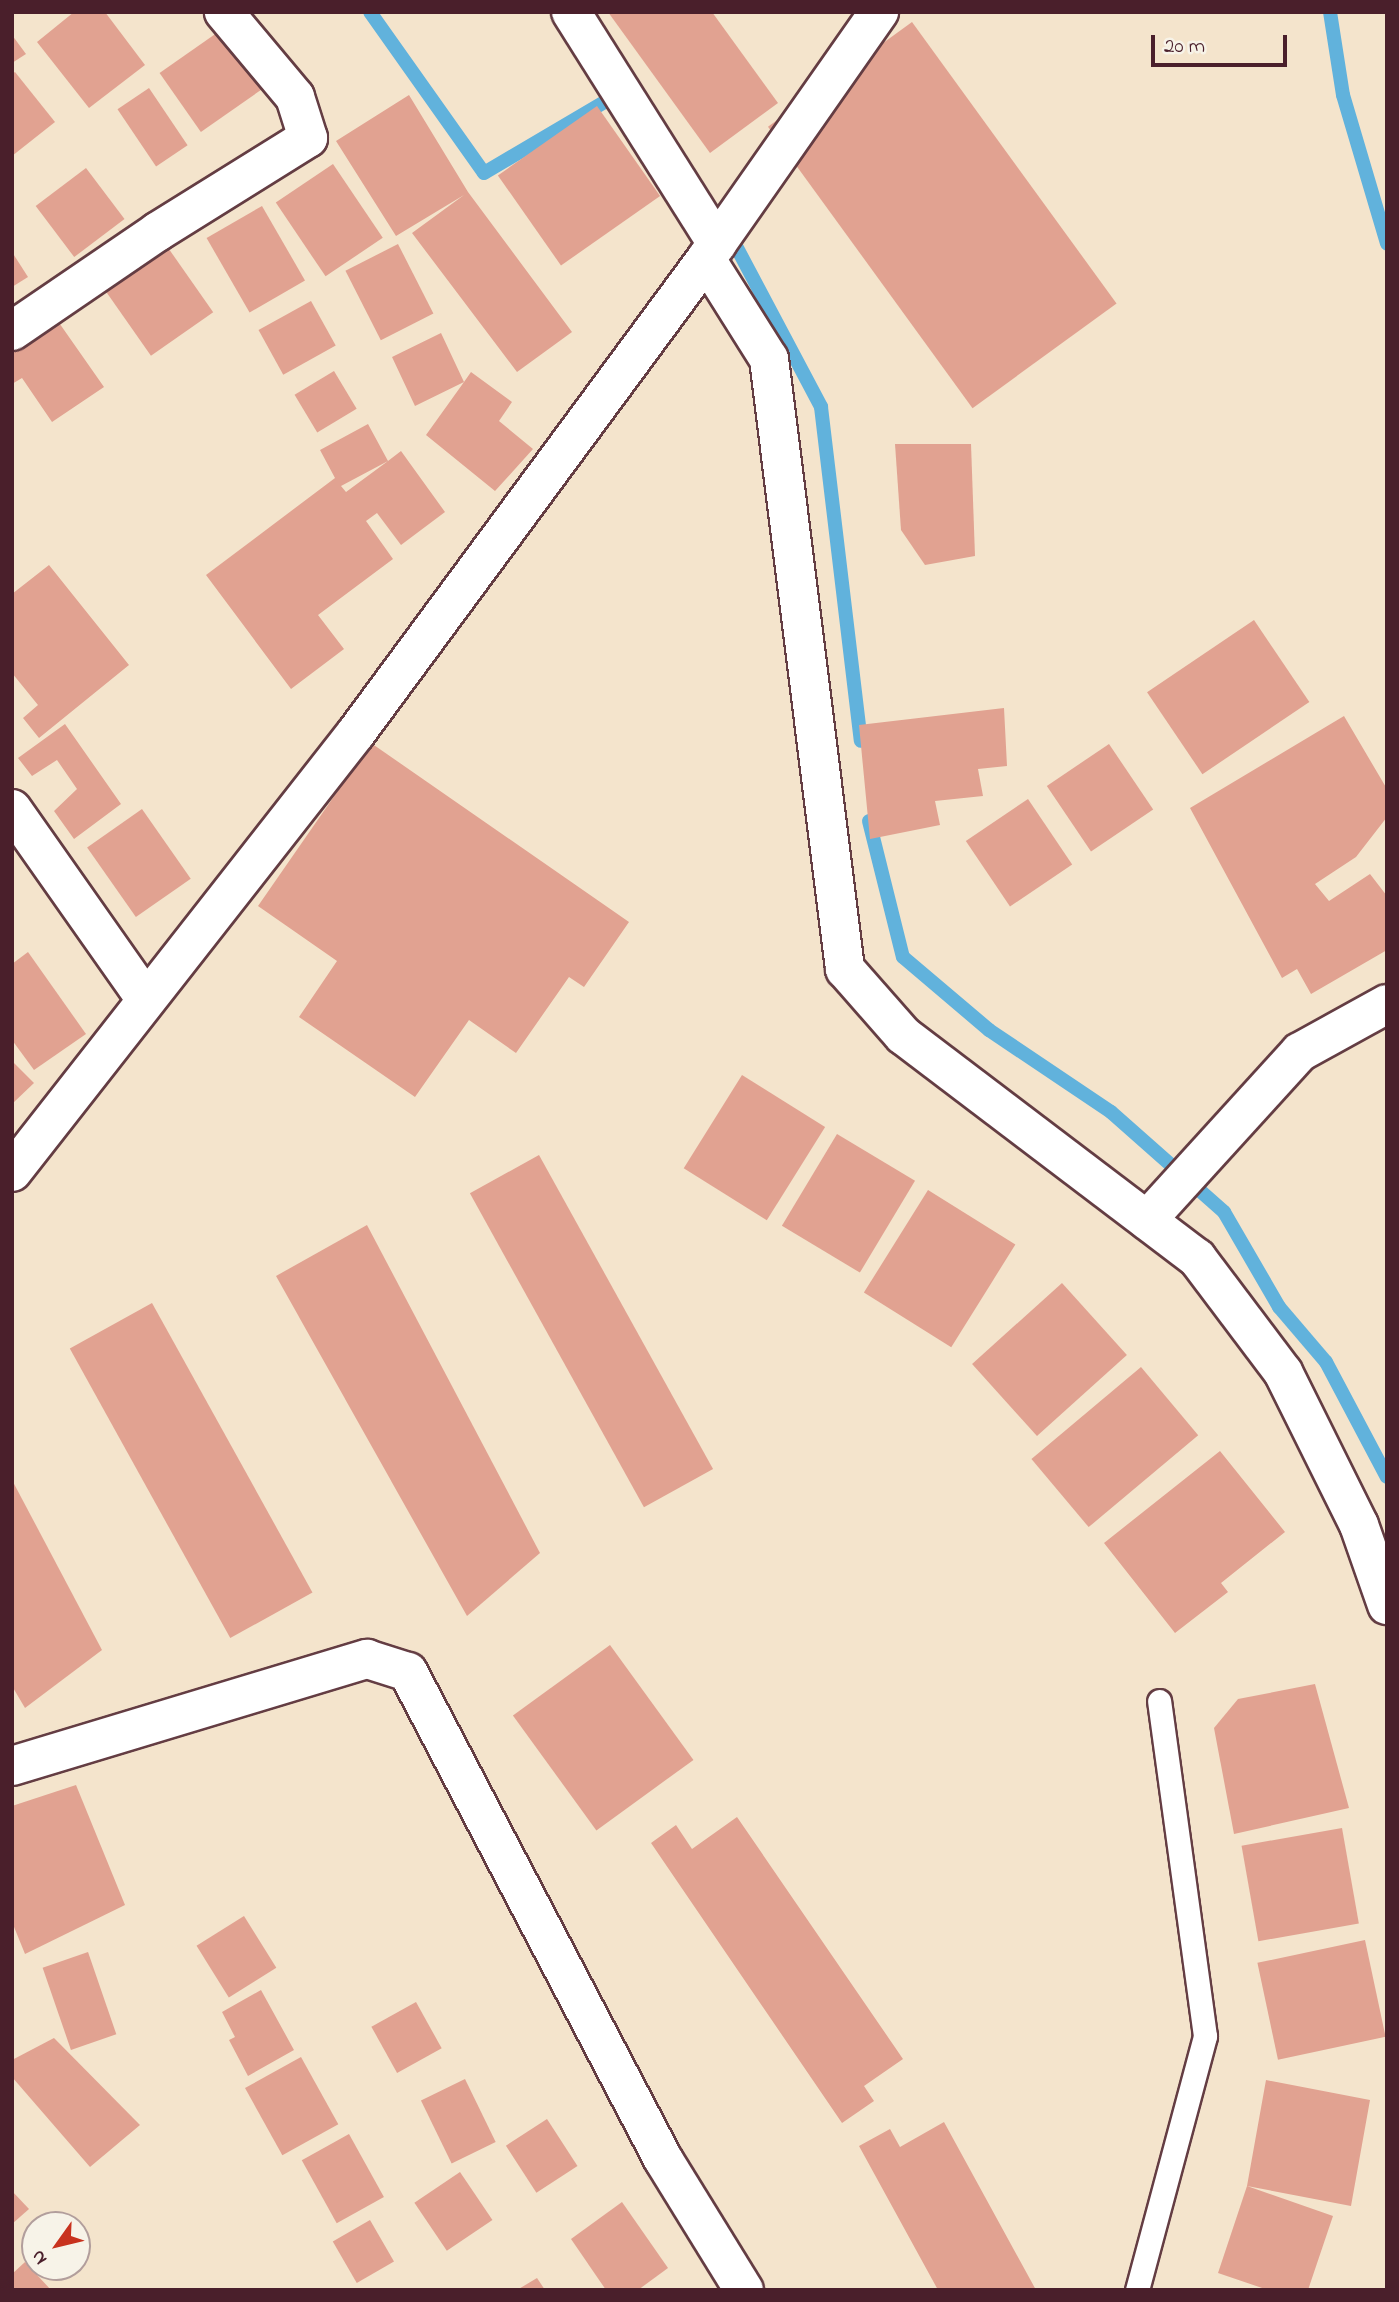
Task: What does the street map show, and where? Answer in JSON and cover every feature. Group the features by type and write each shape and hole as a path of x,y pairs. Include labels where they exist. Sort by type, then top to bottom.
{"street":[{"path":"12,331 157,232 308,138 295,97 224,12"},
{"path":"571,12 712,251 769,359 845,969 903,1035 1198,1258 1283,1372 1359,1525 1387,1605"},
{"path":"12,1172 356,733 712,251 879,12"},
{"path":"17,827 146,1000"},
{"path":"1147,1220 1300,1052 1387,1004"},
{"path":"12,1766 367,1659 408,1672 663,2159 744,2290"}],"lane":[{"path":"1137,2290 1205,2036 1159,1701"}],"building":[{"path":"74,12 105,12 145,65 89,108 37,42"},
{"path":"608,12 712,12 778,103 710,153"},
{"path":"912,22 1117,304 973,408 768,127"},
{"path":"221,30 262,89 201,132 160,73"},
{"path":"12,35 26,54 12,63"},
{"path":"15,72 55,122 12,156 12,74"},
{"path":"149,88 188,145 156,166 117,109"},
{"path":"409,95 468,192 572,332 517,372 412,233 464,195 396,236 336,141"},
{"path":"597,106 660,196 561,266 498,175"},
{"path":"333,164 383,238 326,276 276,203"},
{"path":"86,168 125,219 74,257 36,206"},
{"path":"262,206 305,280 250,312 207,238"},
{"path":"157,232 213,312 151,356 95,276"},
{"path":"398,244 433,313 381,340 345,271"},
{"path":"12,252 28,277 12,287"},
{"path":"311,301 336,346 283,375 259,330"},
{"path":"48,307 104,387 52,422 22,378 12,384 12,331"},
{"path":"441,333 464,382 415,406 392,357"},
{"path":"334,371 357,409 317,432 295,395"},
{"path":"471,372 512,402 499,421 533,449 495,491 426,435"},
{"path":"368,424 388,461 401,451 445,512 401,545 377,513 366,521 393,559 318,615 344,649 291,689 206,575 335,478 320,450","holes":["388,461 346,492 341,486"]},
{"path":"895,444 971,444 975,556 925,565 901,530"},
{"path":"49,565 129,665 39,738 23,718 38,705 12,673 12,594"},
{"path":"1254,620 1309,702 1202,774 1147,692"},
{"path":"1004,708 1007,766 978,769 983,796 935,801 940,825 870,839 859,725"},
{"path":"1344,716 1387,789 1387,817 1356,857 1315,884 1329,901 1370,874 1387,896 1387,950 1311,994 1297,969 1282,978 1190,808"},
{"path":"65,724 121,804 74,839 54,811 77,789 57,760 32,776 18,758"},
{"path":"371,743 629,922 584,987 569,977 516,1053 469,1020 415,1097 299,1017 337,961 258,906"},
{"path":"1109,744 1153,809 1091,851 1047,786"},
{"path":"1028,799 1072,864 1010,906 966,841"},
{"path":"142,809 191,879 136,917 87,847"},
{"path":"28,952 86,1034 34,1070 12,1040 12,964"},
{"path":"12,1061 34,1083 12,1104"},
{"path":"742,1075 825,1127 767,1220 684,1168"},
{"path":"837,1134 915,1181 860,1273 782,1226"},
{"path":"539,1155 713,1469 644,1507 470,1193"},
{"path":"928,1190 1015,1245 951,1347 864,1293"},
{"path":"367,1225 540,1553 467,1616 276,1276"},
{"path":"1062,1283 1127,1355 1037,1436 972,1364"},
{"path":"152,1303 312,1592 230,1638 70,1349"},
{"path":"1141,1367 1198,1435 1089,1527 1031,1459"},
{"path":"1220,1451 1285,1532 1221,1583 1228,1592 1175,1633 1104,1543"},
{"path":"12,1480 102,1650 25,1708 12,1686"},
{"path":"610,1645 693,1760 596,1830 513,1716"},
{"path":"1315,1684 1349,1808 1234,1834 1214,1728 1238,1699"},
{"path":"76,1785 125,1905 25,1954 12,1922 12,1806"},
{"path":"737,1817 903,2059 864,2086 874,2101 842,2123 651,1843 676,1825 692,1849"},
{"path":"1342,1828 1359,1924 1258,1941 1242,1846"},
{"path":"244,1916 276,1968 229,1997 197,1946"},
{"path":"1365,1940 1386,2037 1278,2060 1257,1963"},
{"path":"88,1952 116,2034 71,2050 43,1968"},
{"path":"261,1990 294,2050 248,2076 229,2040 235,2037 222,2012"},
{"path":"416,2002 442,2048 397,2073 371,2027"},
{"path":"54,2038 140,2125 90,2167 12,2077 12,2060"},
{"path":"301,2057 338,2124 282,2155 245,2088"},
{"path":"465,2079 496,2142 452,2163 421,2100"},
{"path":"1266,2080 1370,2100 1351,2206 1247,2186"},
{"path":"547,2119 577,2166 536,2193 506,2146"},
{"path":"944,2122 1036,2290 938,2290 859,2146 890,2129 900,2147"},
{"path":"349,2134 384,2197 337,2223 302,2160"},
{"path":"460,2172 492,2220 447,2251 414,2203"},
{"path":"1247,2186 1333,2216 1308,2290 1268,2290 1218,2273"},
{"path":"12,2191 29,2209 21,2211 21,2216 12,2224"},
{"path":"622,2202 668,2268 638,2290 606,2290 571,2239"},
{"path":"370,2220 394,2262 357,2283 333,2242"},
{"path":"21,2266 21,2281 43,2281 51,2290 12,2290 12,2274"},
{"path":"537,2278 545,2290 517,2290"}],"waterway":[{"path":"370,12 484,173 620,93"},
{"path":"1330,12 1343,95 1387,244"},
{"path":"728,231 821,407 861,741"},
{"path":"869,821 903,957 989,1030 1111,1112 1224,1212 1279,1307 1326,1362 1387,1477"}]}
